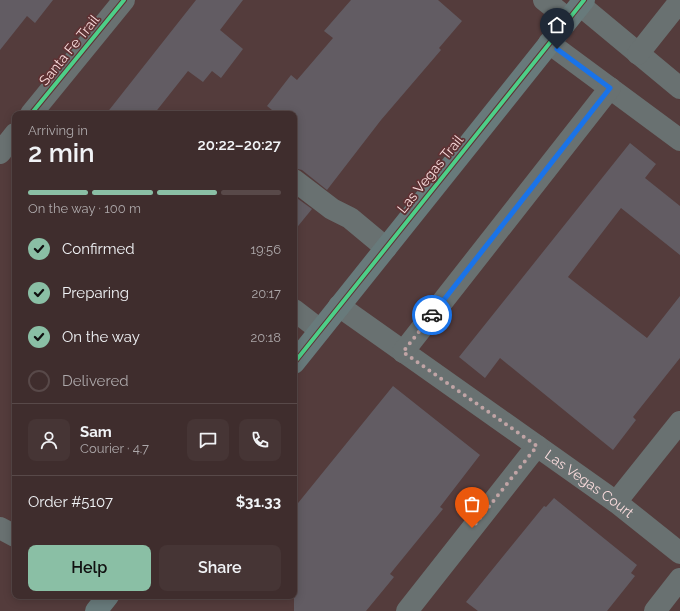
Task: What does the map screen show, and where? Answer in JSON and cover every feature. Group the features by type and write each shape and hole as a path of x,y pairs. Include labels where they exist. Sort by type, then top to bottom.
{"main road":[{"name":"Las Vegas Trail","path":"297,359 577,8"}],"street":[{"name":"Santa Fe Trail","path":"34,111 124,0"},
{"path":"544,0 577,8 680,88"},
{"path":"638,54 680,1"},
{"path":"549,43 680,140"},
{"path":"403,352 610,88"},
{"path":"0,153 12,138"},
{"path":"297,182 332,209 350,218 386,248"},
{"name":"Las Vegas Court","path":"339,306 616,502 680,553"},
{"path":"297,312 320,330"},
{"path":"616,502 680,422"},
{"path":"407,611 537,446"},
{"path":"0,528 12,534"},
{"path":"655,611 680,579"}],"building":[{"path":"0,0 53,0 35,23 27,16 0,50"},
{"path":"196,0 243,0 220,30 243,49 221,78 212,71 203,82 188,71 156,111 108,111"},
{"path":"351,0 438,0 462,21 439,48 441,50 381,120 327,190 302,170 297,169 297,111 273,111 267,106 291,75 297,80 333,38 324,31"},
{"path":"630,143 656,164 645,178 680,206 680,255 621,208 568,277 647,338 680,296 680,358 633,417 636,420 613,450 500,358 485,378 459,357"},
{"path":"297,198 312,209 297,227"},
{"path":"393,386 480,455 440,507 443,509 390,574 394,577 366,611 294,611 294,599 297,599 297,504"},
{"path":"554,498 637,565 631,573 635,576 607,611 478,611 466,602 544,506 546,507"}],"cycle path":[{"path":"33,111 124,0"},
{"path":"297,359 584,0"}],"way so far":[{"path":"432,315 403,352 537,446 472,528"}],"route":[{"path":"432,315 610,88 557,49"}]}
